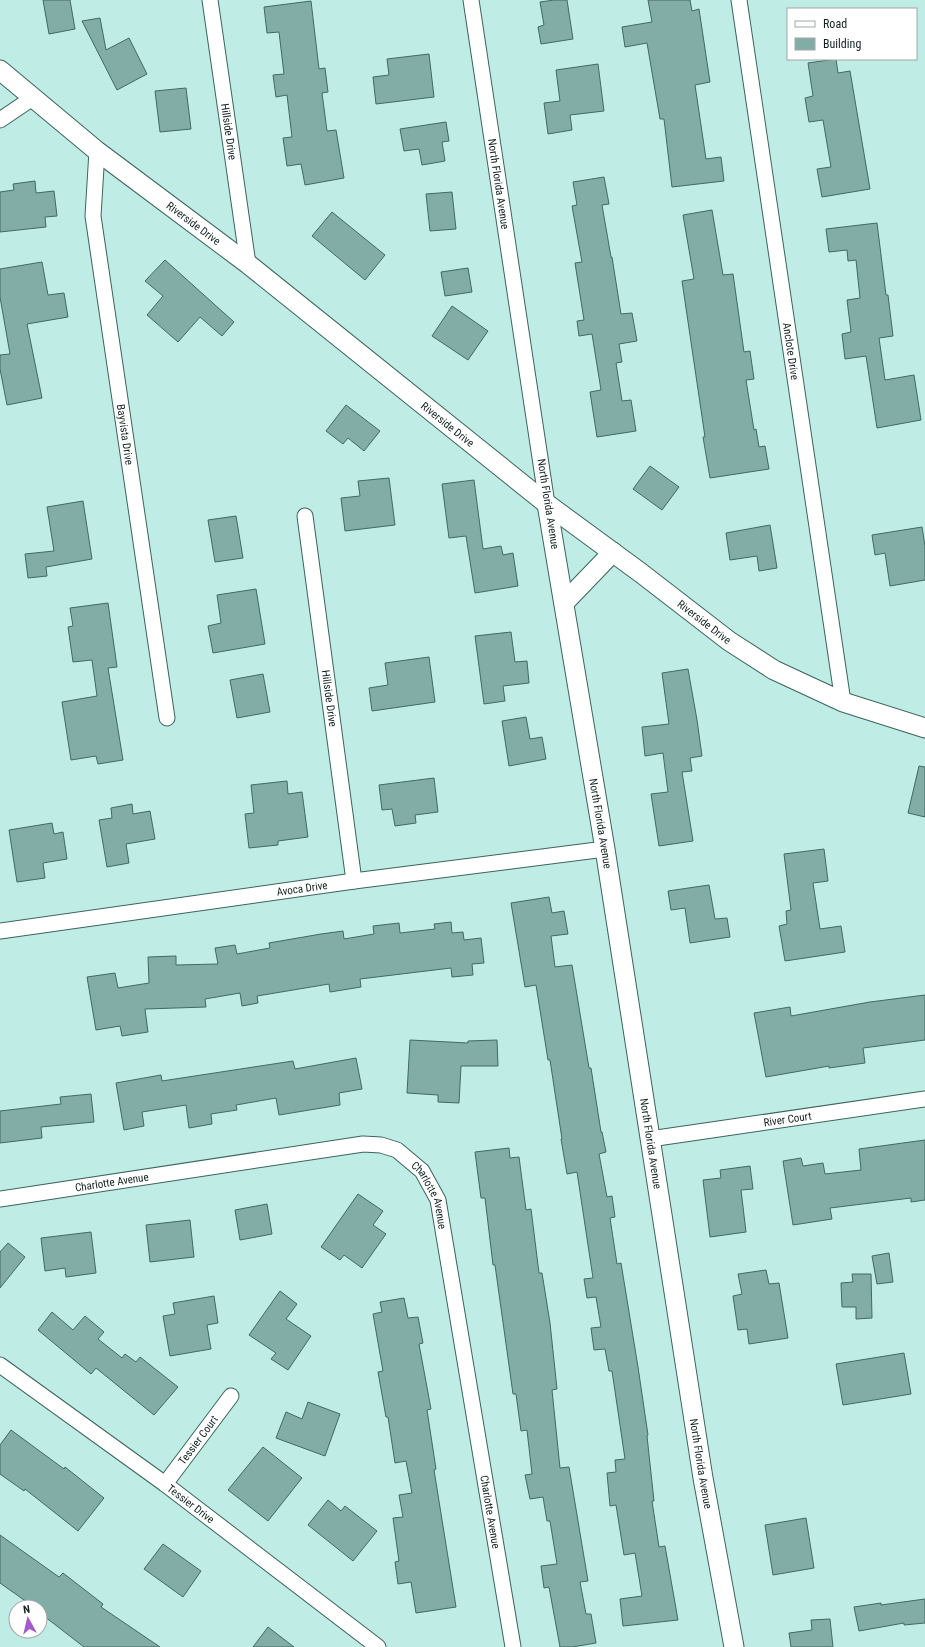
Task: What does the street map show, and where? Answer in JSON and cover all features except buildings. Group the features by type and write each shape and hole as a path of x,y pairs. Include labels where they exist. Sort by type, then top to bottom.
{"street":[{"name":"Hillside Drive","path":"210,0 248,264"},
{"name":"North Florida Avenue","path":"471,0 547,504 605,849 702,1471 734,1647"},
{"name":"Anclote Drive","path":"739,0 843,702"},
{"name":"Riverside Drive","path":"0,70 97,151 248,264 547,504 735,645 774,670 843,702 925,728"},
{"path":"0,120 34,97"},
{"name":"Bayvista Drive","path":"97,151 93,216 168,718"},
{"name":"Hillside Drive","path":"305,516 354,881"},
{"path":"564,603 613,552"},
{"name":"Avoca Drive","path":"0,931 354,881 605,849"},
{"name":"River Court","path":"650,1139 925,1099"},
{"name":"Charlotte Avenue","path":"0,1199 363,1144 381,1145 397,1150 422,1171 438,1200 513,1647"},
{"name":"Tessier Drive","path":"0,1365 165,1484 378,1647"},
{"name":"Tessier Court","path":"165,1484 231,1396"}]}
